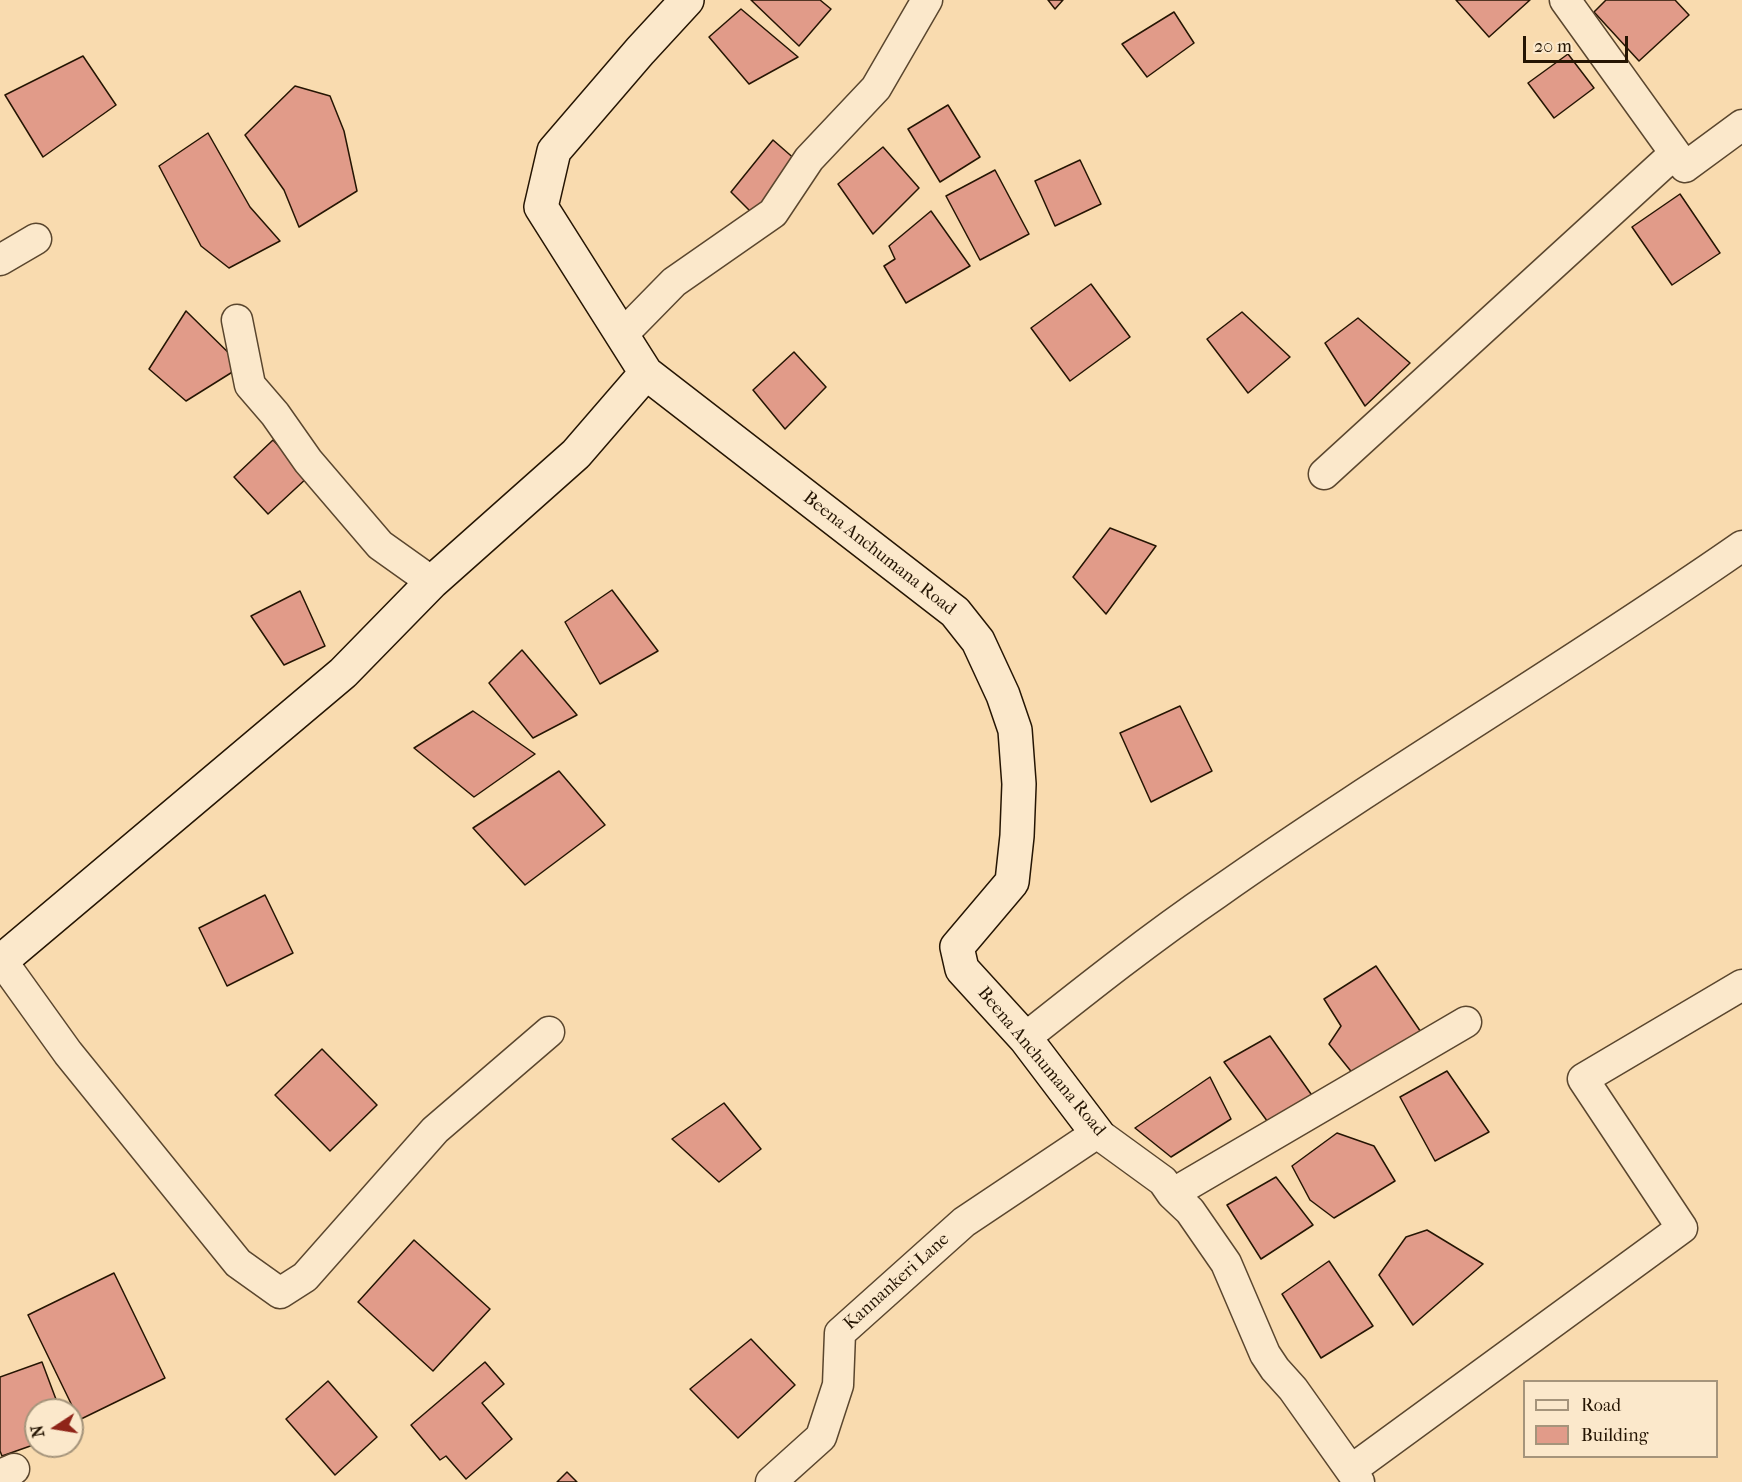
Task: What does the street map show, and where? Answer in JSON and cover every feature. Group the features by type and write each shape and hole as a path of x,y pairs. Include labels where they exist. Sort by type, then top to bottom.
{"street":[{"name":"Beena Anchumana Road","path":"687,0 554,151 541,207 646,373 955,612 978,641 1003,695 1015,730 1019,784 1017,836 1012,882 957,947 962,969 1026,1038 1097,1133 1163,1181 1172,1194 1190,1210 1226,1263 1265,1354 1355,1476"},
{"path":"622,335 674,282 773,213 809,159 876,88 927,0"},
{"path":"1565,0 1685,167 1742,125"},
{"path":"1324,474 1674,154"},
{"path":"0,260 36,239"},
{"path":"237,320 250,385 275,414 308,461 380,545 432,582"},
{"path":"549,1032 435,1130 305,1277 280,1293 238,1263 68,1053 1,962 344,673 432,582 576,454 646,373"},
{"path":"1026,1038 1108,973 1216,893 1369,790 1653,609 1742,546"},
{"path":"1355,1476 1683,1228 1583,1079 1742,985"},
{"path":"1172,1194 1466,1022"},
{"name":"Kannankeri Lane","path":"771,1482 821,1437 838,1385 840,1334 964,1222 1097,1133"}],"building":[{"path":"751,0 820,0 831,9 799,46"},
{"path":"1048,0 1063,0 1055,9"},
{"path":"1456,0 1530,0 1489,37"},
{"path":"1606,0 1675,0 1689,15 1639,61 1594,12"},
{"path":"741,9 798,57 749,84 709,37"},
{"path":"1174,12 1194,43 1147,77 1122,44"},
{"path":"1568,54 1594,88 1554,118 1528,83"},
{"path":"83,56 116,105 43,157 5,95"},
{"path":"295,86 330,96 344,131 357,191 299,227 284,190 245,135"},
{"path":"948,105 980,157 940,182 908,129"},
{"path":"208,133 250,207 280,241 229,268 201,246 159,166"},
{"path":"773,140 797,161 754,215 731,192"},
{"path":"883,147 919,188 873,234 838,184"},
{"path":"1080,160 1101,204 1055,226 1035,181"},
{"path":"995,170 1029,234 980,260 946,196"},
{"path":"1680,194 1720,253 1672,285 1632,227"},
{"path":"931,211 970,266 906,303 884,266 895,259 889,246"},
{"path":"1091,284 1130,337 1070,381 1031,328"},
{"path":"186,311 242,366 186,401 149,369"},
{"path":"1242,312 1290,357 1248,393 1207,339"},
{"path":"1358,318 1410,363 1365,406 1325,343"},
{"path":"794,352 826,387 785,429 753,390"},
{"path":"273,440 308,477 268,514 234,477"},
{"path":"1110,528 1156,546 1106,614 1073,577"},
{"path":"612,590 658,651 600,684 565,622"},
{"path":"300,591 325,646 284,665 251,616"},
{"path":"522,650 577,715 533,738 489,683"},
{"path":"1180,706 1212,771 1151,802 1120,733"},
{"path":"473,711 535,754 474,797 414,748"},
{"path":"559,771 605,825 525,885 473,828"},
{"path":"265,895 293,953 227,986 199,928"},
{"path":"1376,966 1425,1038 1354,1075 1329,1044 1341,1026 1324,999"},
{"path":"1270,1036 1316,1101 1273,1129 1224,1062"},
{"path":"322,1049 377,1105 330,1151 275,1095"},
{"path":"1447,1071 1489,1132 1435,1161 1400,1097"},
{"path":"1210,1077 1231,1119 1171,1157 1135,1128"},
{"path":"724,1103 761,1149 719,1182 672,1139"},
{"path":"1337,1133 1374,1146 1395,1181 1334,1218 1310,1200 1292,1166"},
{"path":"1276,1177 1313,1225 1261,1259 1227,1205"},
{"path":"1427,1230 1483,1264 1413,1325 1379,1275 1406,1237"},
{"path":"414,1240 490,1309 433,1371 358,1302"},
{"path":"1329,1261 1373,1326 1321,1358 1282,1294"},
{"path":"114,1273 165,1378 84,1418 84,1398 68,1398 28,1315"},
{"path":"751,1339 795,1385 738,1438 690,1389"},
{"path":"42,1362 56,1398 24,1398 24,1448 2,1456 0,1451 0,1377"},
{"path":"485,1362 504,1384 482,1403 512,1439 466,1479 446,1456 440,1460 411,1425"},
{"path":"328,1381 377,1437 335,1475 286,1419"},
{"path":"567,1472 577,1482 557,1482"}]}
